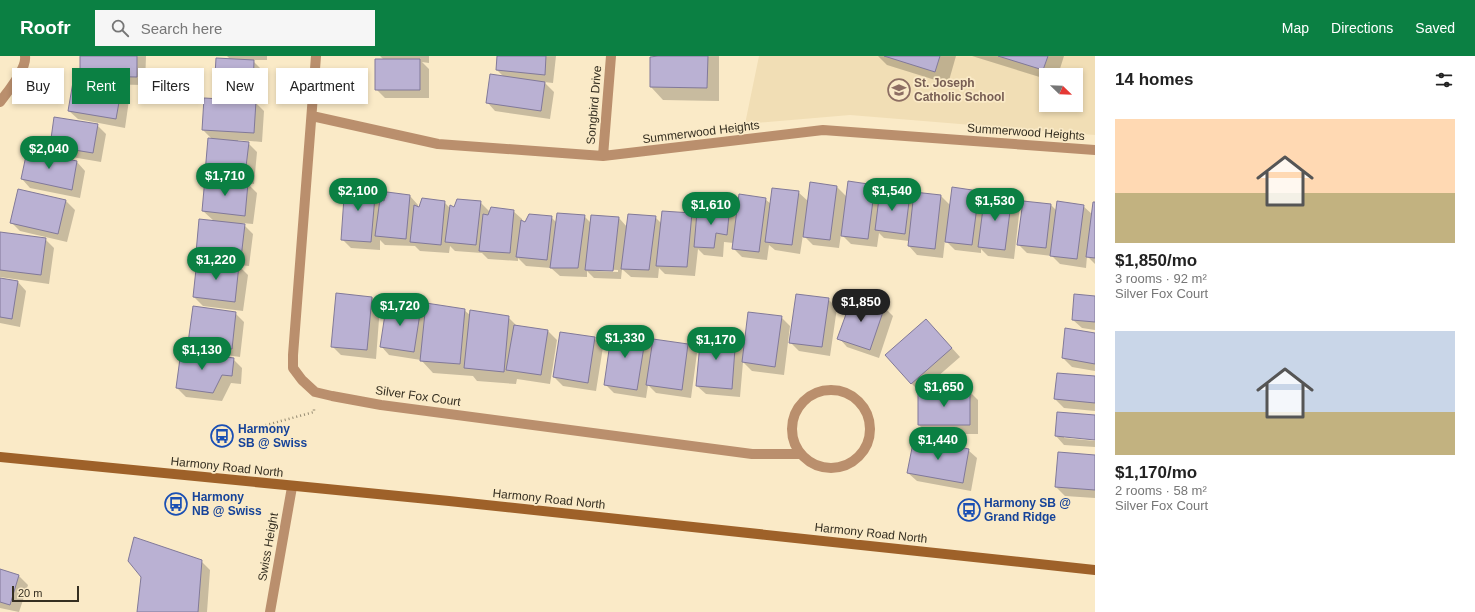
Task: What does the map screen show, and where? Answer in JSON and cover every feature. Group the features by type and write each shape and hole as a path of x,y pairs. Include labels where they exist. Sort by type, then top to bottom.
{"main road":[{"name":"Harmony Road North","path":"0,457 457,502 1095,570"}],"street":[{"path":"0,102 17,79 26,60 25,56"},
{"path":"315,392 302,380 294,368 292,355 316,56"},
{"name":"Songbird Drive","path":"603,156 611,56"},
{"name":"Summerwood Heights","path":"312,116 438,144 603,156 823,130 1095,150"},
{"path":"825,389 839,389 852,394 862,404 868,414 871,427 870,439 856,460 846,466 833,468 821,467 810,462 800,454 794,441 792,428 794,414 801,402 812,394 825,389"},
{"name":"Silver Fox Court","path":"315,392 381,405 736,452 752,454 800,454"},
{"name":"Swiss Height","path":"270,612 292,486"}],"path":[{"path":"238,431 259,427 314,412 315,392"}],"shaded area":[{"name":"St. Joseph Catholic School","path":"759,56 1095,56 1095,135 850,115 745,124"}],"building":[{"path":"80,56 137,56 137,77 130,77 130,68 80,68"},
{"path":"497,56 546,56 545,75 496,70"},
{"path":"708,56 707,88 650,87 650,57"},
{"path":"884,56 940,56 935,72"},
{"path":"998,56 1048,56 1044,68 1039,69"},
{"path":"216,58 254,60 254,68 215,68"},
{"path":"375,59 420,59 420,90 375,90"},
{"path":"490,74 545,82 541,111 486,103"},
{"path":"72,88 72,104 119,104 116,119 68,111"},
{"path":"204,98 212,98 212,104 256,104 254,133 202,130"},
{"path":"54,117 98,124 93,153 50,146"},
{"path":"208,138 249,142 245,175 205,173"},
{"path":"27,151 77,161 72,190 21,179"},
{"path":"205,178 248,183 245,216 202,211"},
{"path":"848,181 875,185 868,239 841,236"},
{"path":"810,182 837,186 830,240 803,237"},
{"path":"345,183 376,185 371,242 341,240"},
{"path":"952,187 979,191 972,245 945,242"},
{"path":"772,188 799,191 792,245 765,242"},
{"path":"18,189 66,200 58,234 10,223"},
{"path":"880,190 910,194 905,234 875,230"},
{"path":"387,192 410,195 406,239 375,236 380,199 384,201"},
{"path":"914,192 941,195 935,249 908,246"},
{"path":"985,193 1012,196 1005,250 978,247"},
{"path":"739,194 766,198 759,252 732,249"},
{"path":"422,198 445,201 441,245 410,242 414,205 419,207"},
{"path":"457,199 481,201 476,245 445,242 450,205 454,207"},
{"path":"1023,201 1051,204 1046,248 1017,245"},
{"path":"1057,201 1084,205 1077,259 1050,256"},
{"path":"1093,202 1095,202 1095,258 1086,257"},
{"path":"715,204 730,205 727,235 716,233 714,248 694,247 697,212 714,213"},
{"path":"491,207 514,210 510,253 479,251 483,214 488,215"},
{"path":"662,211 692,213 687,267 656,266"},
{"path":"557,213 585,215 578,268 550,268"},
{"path":"529,214 552,216 547,260 516,257 521,220 525,222"},
{"path":"628,214 656,216 649,270 621,269"},
{"path":"591,215 619,217 613,271 585,270"},
{"path":"199,219 245,224 241,258 196,253"},
{"path":"0,232 46,238 41,275 0,270"},
{"path":"197,260 239,265 235,302 193,297"},
{"path":"0,278 18,281 12,319 0,317"},
{"path":"336,293 372,297 367,350 331,347"},
{"path":"796,294 829,298 822,347 789,343"},
{"path":"1074,294 1095,296 1095,322 1072,320"},
{"path":"853,295 885,306 870,350 837,339"},
{"path":"387,301 421,307 414,352 380,347"},
{"path":"426,303 465,309 460,364 420,361"},
{"path":"193,306 236,312 232,349 188,343"},
{"path":"470,310 509,316 504,372 464,368"},
{"path":"748,312 782,316 775,367 742,362"},
{"path":"926,319 952,348 911,384 885,355"},
{"path":"514,325 548,330 541,375 506,370"},
{"path":"1065,328 1095,333 1095,364 1062,358"},
{"path":"612,329 646,334 637,390 604,385"},
{"path":"560,332 595,337 588,383 553,377"},
{"path":"701,333 736,335 732,389 696,386"},
{"path":"653,339 688,344 682,390 646,385"},
{"path":"181,351 234,358 232,376 222,375 213,393 176,388"},
{"path":"1057,373 1095,376 1095,403 1054,399"},
{"path":"918,390 970,390 970,425 918,425"},
{"path":"1057,412 1095,415 1095,440 1055,436"},
{"path":"914,438 969,449 963,483 907,473"},
{"path":"1058,452 1095,455 1095,490 1055,487"},
{"path":"134,537 202,560 198,612 137,612 141,577 128,561"},
{"path":"0,569 19,575 10,605 0,602"}],"place":[{"name":"St. Joseph Catholic School","path":"899,90"},
{"name":"Harmony SB @ Swiss","path":"222,436"},
{"name":"Harmony NB @ Swiss","path":"176,504"},
{"name":"Harmony SB @ Grand Ridge","path":"969,510"}]}
